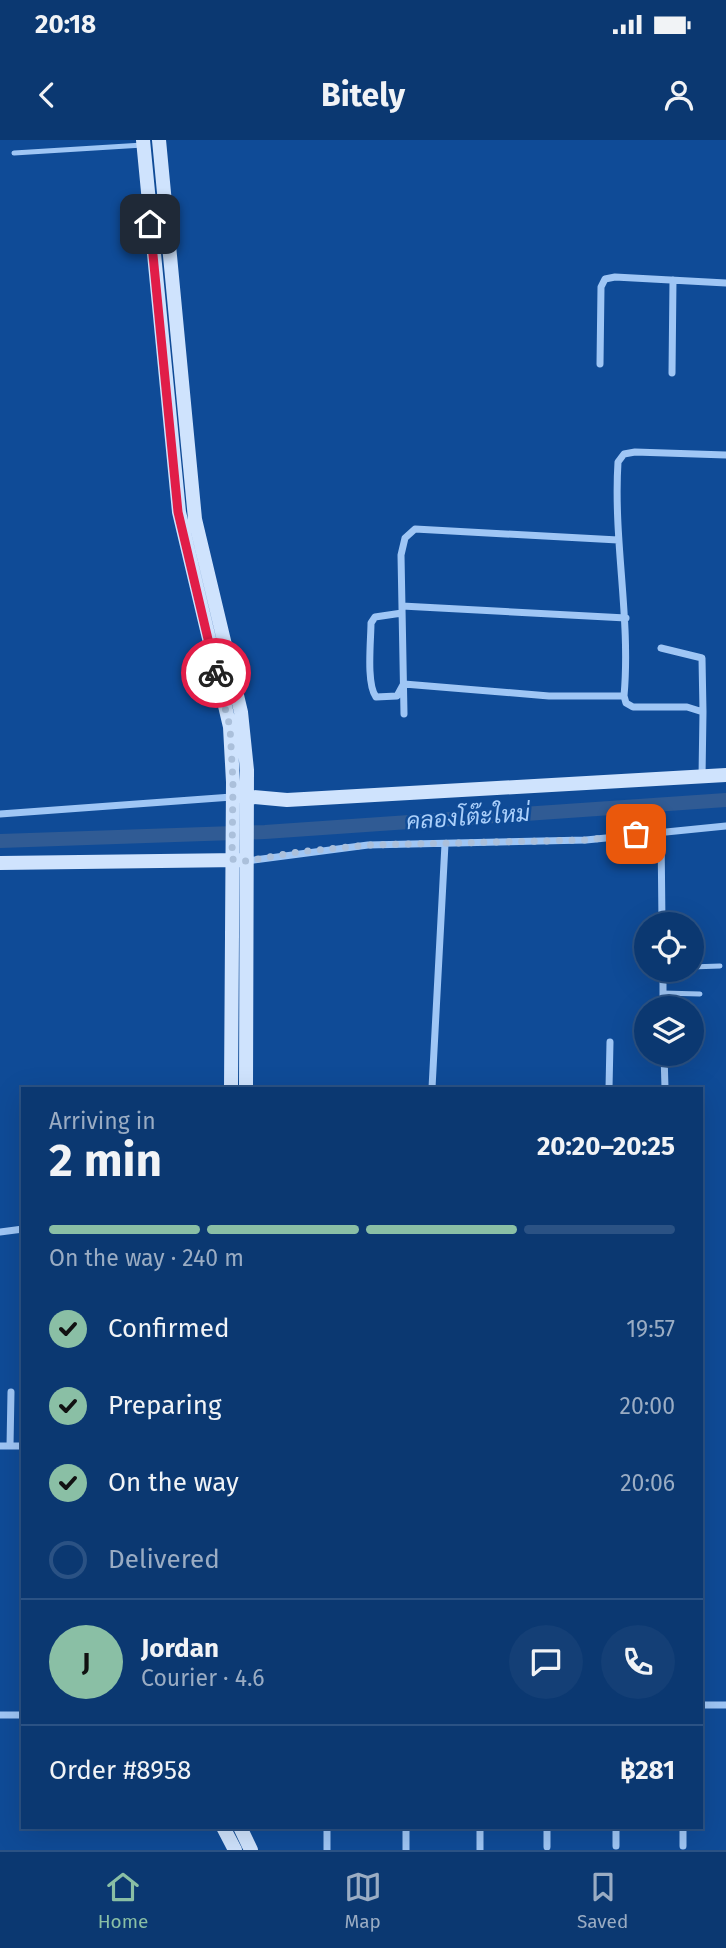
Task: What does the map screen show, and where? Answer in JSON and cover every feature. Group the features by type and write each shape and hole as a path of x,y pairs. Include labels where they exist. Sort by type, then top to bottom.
{"street":[{"path":"159,140 195,519 241,712 241,801 231,1087"},
{"path":"143,142 178,512 230,727 241,801"},
{"path":"600,364 601,287 605,279 615,277 726,283"},
{"path":"672,373 673,280"},
{"path":"703,712 687,707 633,707 626,703 626,618 618,540 618,463 624,454 726,455"},
{"path":"404,715 401,555 405,538 415,529 618,540"},
{"path":"404,684 397,695 376,696 372,690 372,622 375,617 402,610 626,618"},
{"path":"661,648 702,658 702,777"},
{"path":"404,684 549,696 624,696"},
{"path":"0,814 726,775"},
{"path":"0,863 239,857 368,845 586,840 726,825"},
{"path":"661,831 663,912"},
{"path":"432,1087 445,844"},
{"path":"239,857 246,1087"},
{"path":"663,982 663,993"},
{"path":"609,1087 610,1042"},
{"path":"665,1066 666,1087"},
{"path":"0,1232 21,1229"},
{"path":"10,1446 11,1392"},
{"path":"0,1446 21,1446"},
{"path":"703,1705 726,1705"},
{"path":"0,1715 21,1715"},
{"path":"224,1829 235,1850"},
{"path":"241,1829 251,1850"},
{"path":"327,1829 327,1850"},
{"path":"406,1829 406,1850"},
{"path":"480,1829 480,1850"},
{"path":"547,1829 547,1847"},
{"path":"616,1829 616,1846"},
{"path":"683,1829 683,1846"}],"lane":[{"path":"14,153 143,142"},
{"path":"704,967 720,966"},
{"path":"663,993 700,994"}],"waterway":[{"name":"คลองโต๊ะใหม่","path":"0,841 265,832 726,800"}],"way so far":[{"path":"216,673 230,727 233,782 232,859 246,861 298,852 368,845 586,840 636,834"}],"route":[{"path":"150,224 178,512 216,673"}]}
